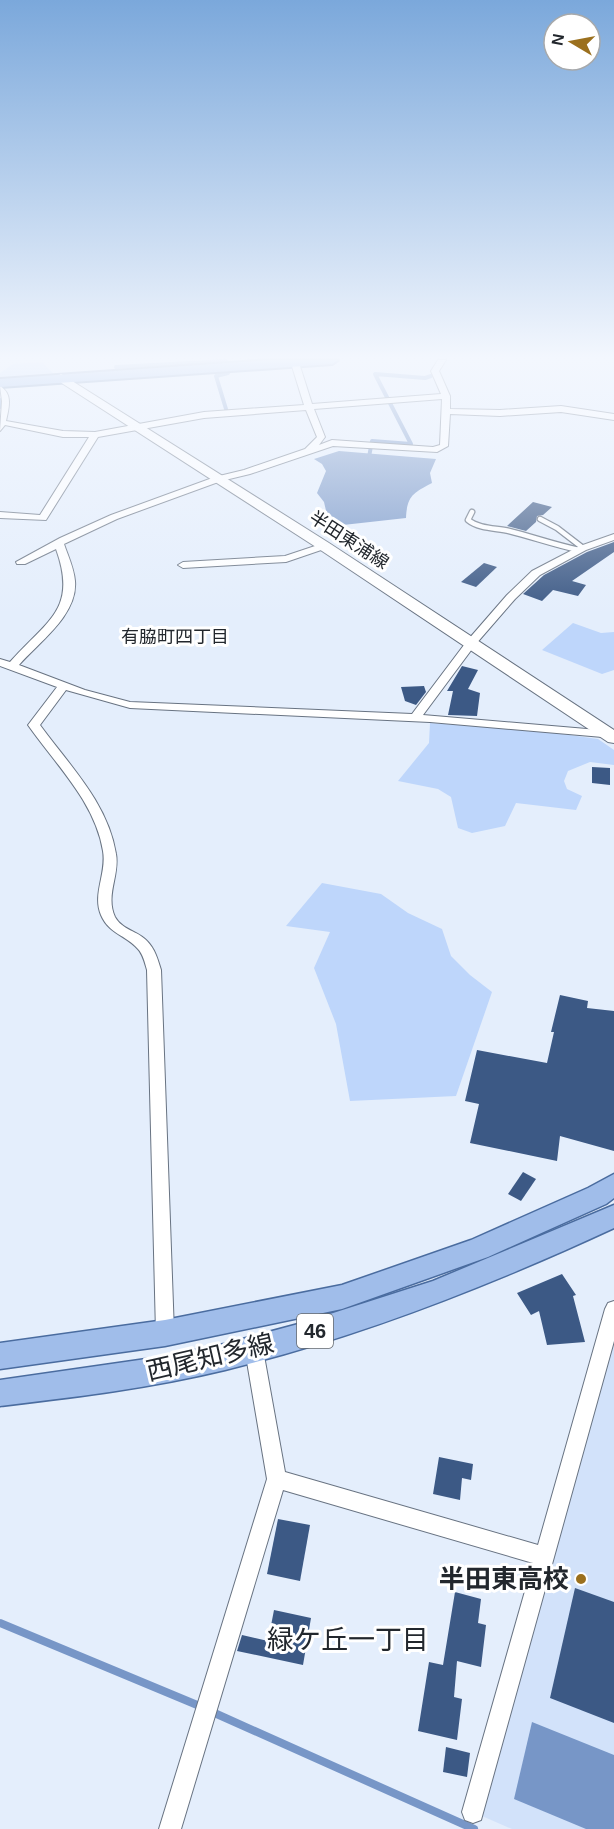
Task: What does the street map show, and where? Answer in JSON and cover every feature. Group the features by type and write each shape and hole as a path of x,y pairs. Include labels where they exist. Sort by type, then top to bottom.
{"main road":[{"name":"半田東浦線","path":"165,445 324,546 612,736"},
{"name":"西尾知多線","path":"0,1356 165,1333 342,1297 479,1249 597,1196 614,1185"},
{"name":"西尾知多線","path":"0,1393 108,1380 254,1350 423,1298 531,1255 614,1216"}],"street":[{"path":"0,515 43,518 89,445"},
{"path":"308,451 313,445"},
{"path":"21,562 114,517 161,502 218,479 247,472 325,445"},
{"path":"369,445 434,450 444,445"},
{"path":"415,718 471,643 511,597 536,573 581,549 614,537"},
{"path":"12,667 24,650 60,614 70,599 70,582 59,544"},
{"path":"183,565 286,560 324,546"},
{"path":"0,662 108,700 130,705 415,718 532,726 612,736"},
{"path":"64,685 34,725 93,805 102,823 111,865 105,882 105,904 111,922 122,933 141,944 149,954 154,970 165,1333"},
{"path":"473,1812 614,1309"},
{"path":"170,1829 277,1479 254,1350"},
{"path":"277,1479 543,1556"}],"lane":[{"path":"472,512 468,520 472,524 510,531 548,544 581,549"},
{"path":"540,519 557,528 581,549"}],"shaded area":[{"path":"339,451 436,459 430,473 432,483 412,496 406,518 343,525 327,515 324,502 317,493 326,471 322,464 314,459"},
{"path":"573,623 601,633 614,632 614,670 602,674 542,650"},
{"path":"430,723 534,730 598,739 614,750 614,765 590,762 568,771 564,781 567,789 582,796 576,810 516,803 505,826 472,833 458,828 451,797 438,789 398,781 429,743"},
{"path":"322,883 381,894 408,913 442,929 451,956 492,992 456,1096 350,1101 336,1024 314,968 330,932 286,926"},
{"name":"半田東高校","path":"614,1341 614,1829 512,1829 482,1816"},
{"path":"532,1722 614,1755 614,1829 586,1829 514,1799"}],"building":[{"path":"533,502 552,507 543,515 537,516 536,522 526,531 507,526"},
{"path":"614,542 614,552 572,581 586,585 578,596 553,590 542,601 523,594 544,575 587,552"},
{"path":"484,563 497,567 476,587 461,582"},
{"path":"462,666 478,670 468,689 480,693 477,716 448,715 453,691 447,691"},
{"path":"424,686 426,692 416,705 405,701 401,687"},
{"path":"592,767 610,768 610,785 592,783"},
{"path":"560,995 588,1001 587,1008 614,1011 614,1151 560,1136 557,1161 470,1143 479,1104 465,1101 477,1050 547,1063 554,1032 551,1032"},
{"path":"523,1172 536,1179 521,1201 508,1194"},
{"path":"562,1274 576,1295 573,1296 585,1342 547,1345 539,1311 531,1315 517,1293"},
{"path":"439,1457 473,1464 471,1480 462,1478 460,1500 433,1494"},
{"path":"278,1519 310,1525 300,1581 267,1574"},
{"path":"575,1588 614,1602 614,1723 550,1698"},
{"path":"455,1592 481,1599 478,1623 486,1625 481,1667 457,1661 454,1697 462,1699 457,1740 418,1731 429,1662 443,1665"},
{"path":"274,1610 311,1618 303,1665 237,1651 242,1635 268,1641"},
{"path":"446,1747 470,1753 467,1777 443,1772"}],"waterway":[{"path":"369,457 371,445"},
{"path":"0,1623 202,1707"},
{"path":"210,1711 474,1829"}],"place":[{"name":"半田東高校","path":"581,1579"}],"district":[{"name":"有脇町四丁目","path":"175,637"},
{"name":"緑ケ丘一丁目","path":"348,1640"}]}
